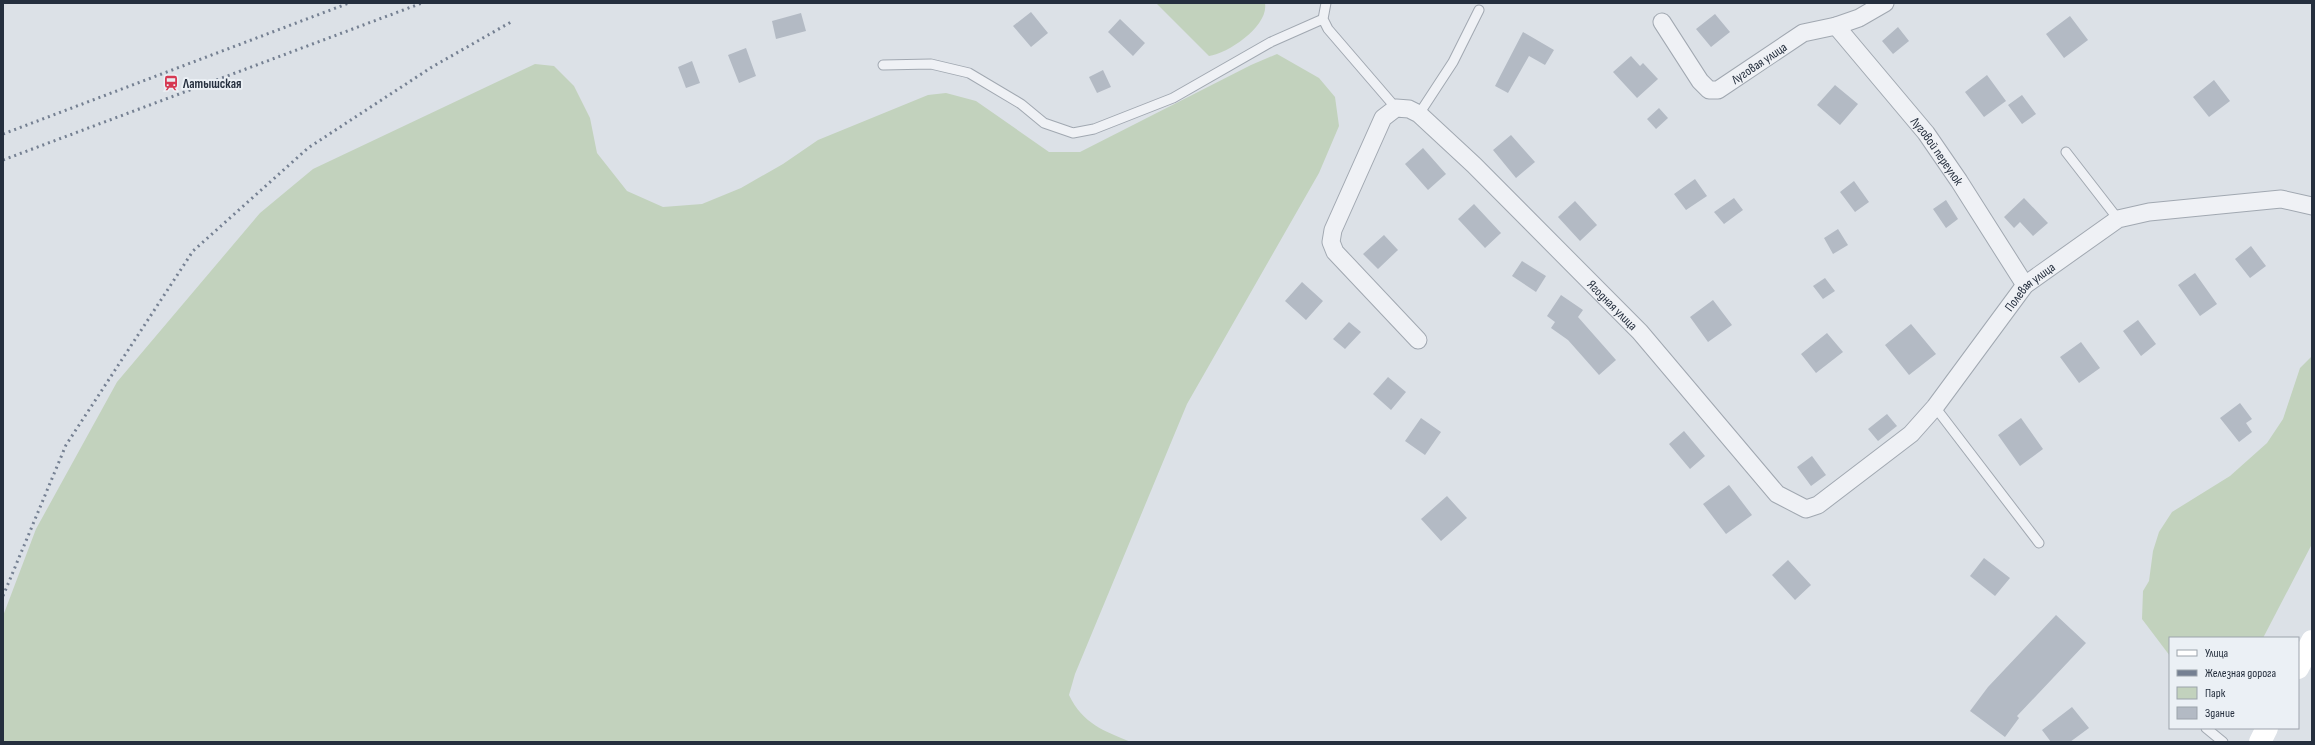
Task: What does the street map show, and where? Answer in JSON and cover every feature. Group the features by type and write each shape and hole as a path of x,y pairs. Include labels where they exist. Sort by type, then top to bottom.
{"main road":[{"path":"2299,666 2312,641"},
{"path":"2260,742 2266,729"}],"street":[{"name":"Луговая улица","path":"1662,22 1700,81 1709,90 1718,90 1803,32 1836,26 1859,18 1884,3"},
{"name":"Луговой переулок","path":"1836,26 1926,133 1959,181 2025,285"},
{"name":"Ягодная улица","path":"1396,108 1409,109 1419,114 1474,165 1640,332 1777,494 1806,508 1818,505"},
{"path":"1396,108 1383,118 1333,230 1331,242 1335,252 1418,340"},
{"name":"Полевая улица","path":"1818,505 1911,434 1935,407 2025,285 2118,219 2150,212 2281,200 2312,206"}],"lane":[{"path":"1326,3 1323,18 1328,29 1396,108"},
{"path":"1419,114 1453,62 1479,10"},
{"path":"883,65 931,64 969,73 1021,104 1044,123 1074,133 1094,129 1173,98 1271,42 1323,18"},
{"path":"2066,152 2118,219"},
{"path":"1935,407 2039,543"},
{"path":"2207,729 2224,742"}],"green space":[{"path":"1156,3 1265,3 1265,12 1261,21 1246,37 1227,50 1209,56"},
{"path":"1277,54 1319,78 1335,97 1339,126 1319,173 1187,404 1075,674 1069,695 1081,713 1088,720 1103,730 1131,742 3,742 3,616 36,529 117,382 260,213 313,169 535,64 554,66 574,86 590,118 597,153 627,191 663,207 702,204 741,188 783,164 818,140 928,95 946,93 976,101 1049,152 1080,152 1251,65"},
{"path":"2312,356 2312,544 2264,637 2169,637 2169,655 2142,619 2143,591 2149,581 2153,551 2159,532 2172,512 2230,476 2267,443 2283,419 2300,368"}],"building":[{"path":"1031,12 1048,33 1031,47 1013,26"},
{"path":"801,13 806,31 776,39 772,21"},
{"path":"1715,14 1730,32 1711,47 1696,29"},
{"path":"2070,16 2088,40 2064,58 2046,34"},
{"path":"1120,19 1145,43 1133,56 1108,32"},
{"path":"1898,27 1909,41 1893,54 1882,41"},
{"path":"1523,32 1554,50 1545,65 1529,56 1508,93 1495,86"},
{"path":"746,48 756,76 739,83 728,55"},
{"path":"1631,56 1640,66 1643,63 1658,79 1637,98 1613,72"},
{"path":"692,61 700,83 686,88 678,67"},
{"path":"1103,70 1111,87 1097,93 1089,77"},
{"path":"1987,75 2006,101 1984,117 1965,92"},
{"path":"2214,80 2230,101 2209,117 2193,97"},
{"path":"1835,85 1858,104 1840,125 1817,105"},
{"path":"2022,95 2036,114 2022,124 2008,105"},
{"path":"1659,108 1668,118 1656,129 1647,119"},
{"path":"1511,135 1535,162 1516,178 1493,150"},
{"path":"1423,148 1446,174 1428,190 1405,164"},
{"path":"1695,179 1707,196 1686,210 1674,194"},
{"path":"1854,181 1869,202 1855,212 1840,192"},
{"path":"1734,198 1743,210 1724,224 1714,212"},
{"path":"2024,198 2048,223 2033,236 2020,222 2014,228 2004,217"},
{"path":"1946,200 1958,219 1946,228 1933,209"},
{"path":"1575,201 1597,225 1580,241 1558,217"},
{"path":"1474,204 1501,233 1485,248 1458,219"},
{"path":"1838,229 1848,245 1833,254 1824,238"},
{"path":"1384,235 1398,250 1378,269 1363,254"},
{"path":"2251,246 2266,266 2250,278 2235,259"},
{"path":"1522,261 1546,276 1536,292 1512,276"},
{"path":"2195,273 2217,304 2200,316 2178,285"},
{"path":"1825,278 1835,291 1823,299 1813,286"},
{"path":"1302,282 1323,301 1306,320 1285,301"},
{"path":"1561,295 1583,310 1578,317 1616,360 1599,375 1568,340 1551,328 1555,322 1547,316"},
{"path":"1713,300 1732,325 1708,342 1690,317"},
{"path":"2138,320 2156,344 2141,356 2123,331"},
{"path":"1349,322 1361,332 1345,349 1333,339"},
{"path":"1911,324 1936,354 1909,375 1885,345"},
{"path":"1827,333 1843,352 1816,373 1801,354"},
{"path":"2081,342 2100,368 2079,383 2060,357"},
{"path":"1388,377 1406,392 1391,410 1373,394"},
{"path":"2240,403 2252,419 2246,423 2252,432 2239,442 2220,418"},
{"path":"1887,414 1897,426 1878,441 1868,429"},
{"path":"1421,418 1441,432 1425,455 1405,441"},
{"path":"2021,418 2043,449 2020,466 1998,435"},
{"path":"1684,431 1705,456 1690,469 1669,444"},
{"path":"1812,456 1826,475 1811,486 1797,467"},
{"path":"1729,485 1752,515 1726,534 1703,504"},
{"path":"1447,496 1467,518 1441,541 1421,519"},
{"path":"1984,558 2010,578 1995,596 1970,576"},
{"path":"1788,560 1811,585 1795,600 1772,575"},
{"path":"2056,615 2086,643 2017,716 2019,718 2005,737 1970,711 1988,687"},
{"path":"2072,707 2089,728 2070,742 2051,742 2042,730"}],"railway":[{"path":"3,134 349,3"},
{"path":"3,160 422,3"},
{"path":"3,596 66,445 193,251 308,148 432,67 511,22"}],"place":[{"name":"Латышская","path":"171,83"}]}
